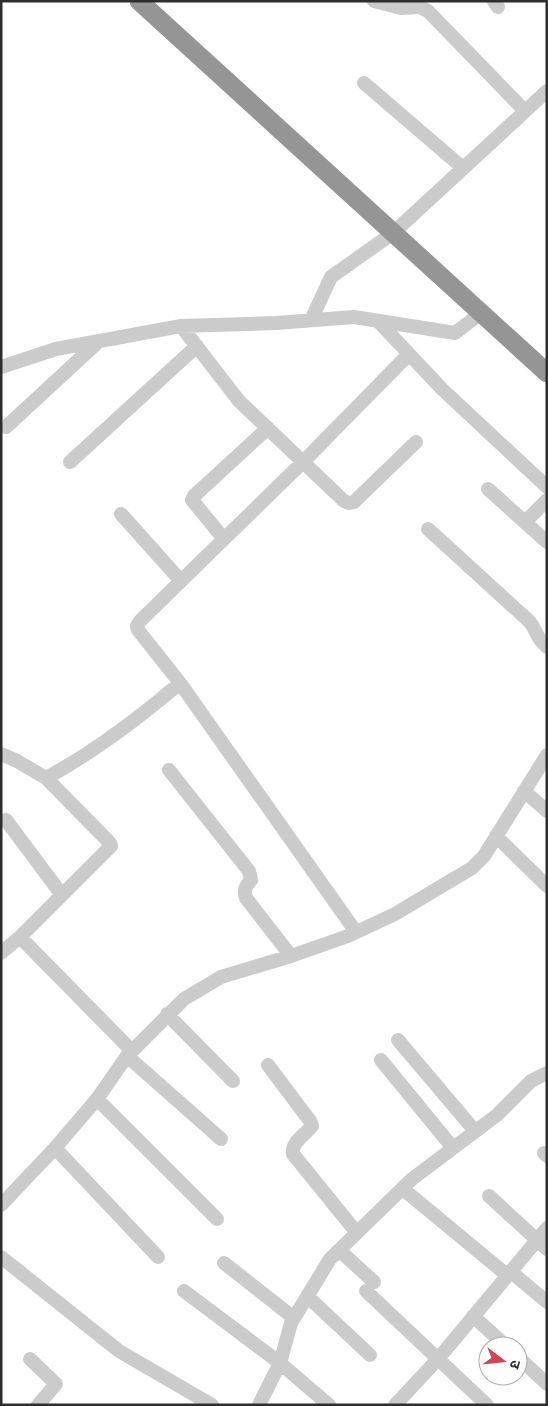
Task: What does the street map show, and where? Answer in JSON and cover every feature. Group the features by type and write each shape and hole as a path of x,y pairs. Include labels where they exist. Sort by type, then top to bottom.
{"highway":[{"path":"139,1 547,372"}],"street":[{"path":"374,1 401,8 420,7 428,11 525,111"},
{"path":"364,83 463,168"},
{"path":"311,320 331,277 393,232 547,91"},
{"path":"1,367 56,349 181,326 354,317 455,333 481,313"},
{"path":"378,321 442,389 547,487"},
{"path":"181,326 239,401 304,461 344,502 354,502 416,442"},
{"path":"6,427 98,342"},
{"path":"70,462 197,346"},
{"path":"356,932 180,683 138,630 137,626 408,355"},
{"path":"224,539 192,500 194,496 268,428"},
{"path":"488,489 547,542"},
{"path":"525,522 547,500"},
{"path":"121,514 181,581"},
{"path":"428,528 529,621 533,625 536,637 547,647"},
{"path":"46,778 71,764 149,710 180,683"},
{"path":"1,754 18,761 46,778 111,846 20,937 1,953"},
{"path":"1,1206 56,1148 97,1099 130,1053 184,999 215,980 291,956 356,932 394,914 472,868 479,863 524,791 544,764"},
{"path":"169,770 248,871 251,880 245,888 246,898 291,956"},
{"path":"524,791 547,811"},
{"path":"6,820 62,895"},
{"path":"496,836 547,886"},
{"path":"20,937 130,1053 221,1140"},
{"path":"167,1014 233,1081"},
{"path":"398,1040 475,1131"},
{"path":"381,1060 453,1148"},
{"path":"268,1065 312,1126 294,1144 293,1154 357,1233"},
{"path":"259,1405 280,1363 291,1323 330,1258 412,1179 497,1115 531,1081 547,1073"},
{"path":"97,1099 216,1219"},
{"path":"56,1148 158,1258"},
{"path":"403,1189 547,1302"},
{"path":"489,1196 542,1244"},
{"path":"395,1405 438,1359 509,1273 542,1244 547,1228"},
{"path":"339,1250 438,1359 487,1405"},
{"path":"1,1258 119,1351 212,1405"},
{"path":"224,1263 294,1318"},
{"path":"184,1291 280,1363 329,1405"},
{"path":"307,1296 370,1355"},
{"path":"473,1316 495,1336"},
{"path":"30,1359 56,1384 38,1405"},
{"path":"528,1366 547,1384"}]}
